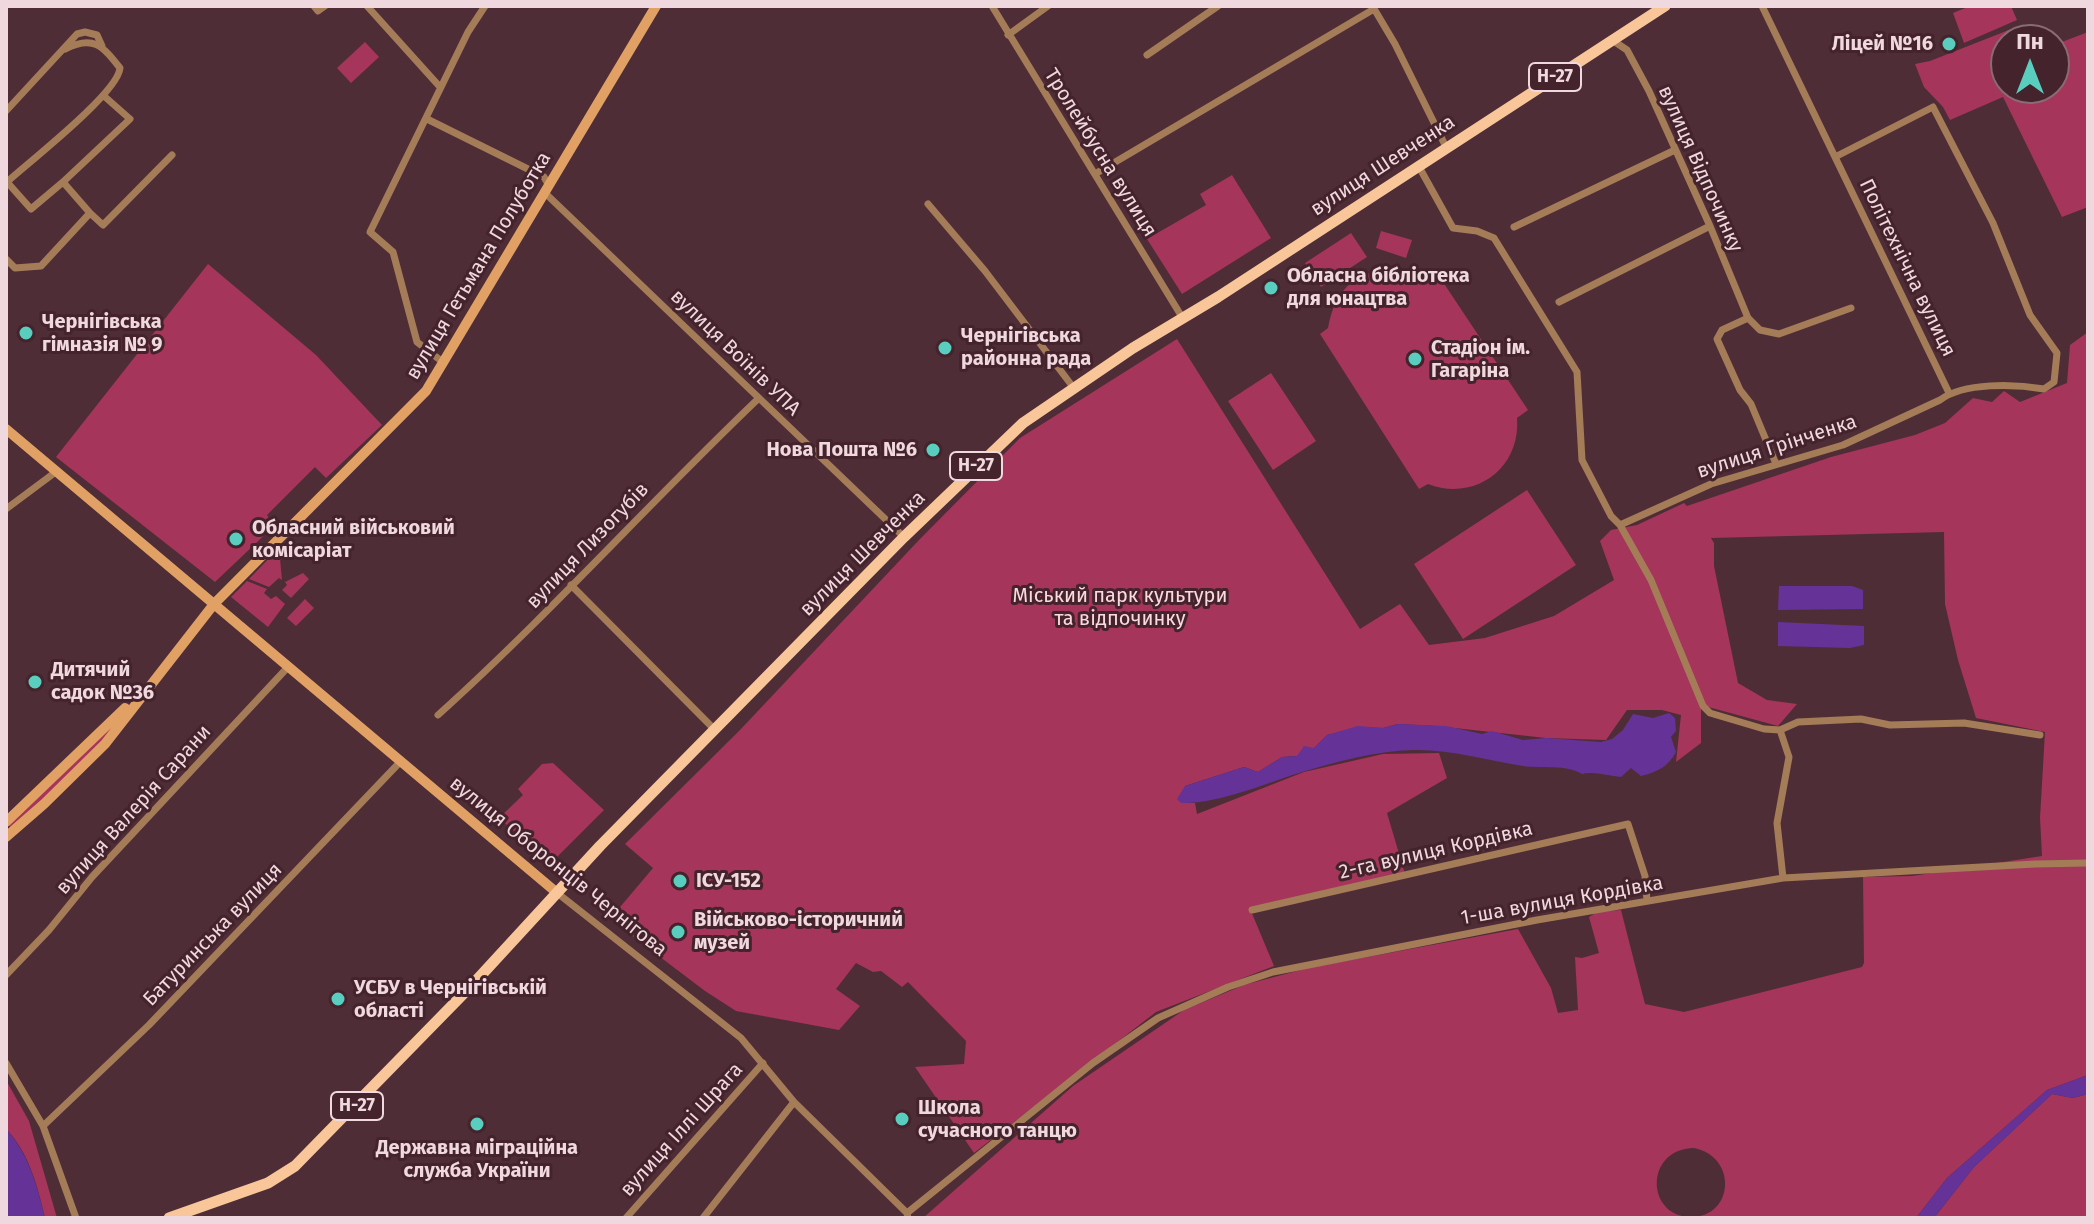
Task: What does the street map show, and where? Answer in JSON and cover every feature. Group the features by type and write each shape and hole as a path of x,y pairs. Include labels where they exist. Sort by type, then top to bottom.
{"main road":[{"name":"вулиця Шевченка","path":"169,1218 268,1183 295,1166 464,994 556,892 904,537 1023,423 1073,387 1218,297 1665,6"}],"street":[{"path":"314,6 318,11 325,6"},
{"path":"367,6 440,87"},
{"path":"444,363 417,342 393,252 370,232 440,87 485,6"},
{"name":"вулиця Гетьмана Полуботка","path":"6,837 105,744 214,604 426,391 656,6"},
{"name":"Тролейбусна вулиця","path":"992,6 1182,317"},
{"path":"1008,35 1048,6"},
{"path":"1147,55 1218,6"},
{"name":"Політехнічна вулиця","path":"1762,6 1949,393"},
{"path":"1095,174 1373,8 1395,44 1446,147"},
{"name":"вулиця Відпочинку","path":"1612,40 1627,50 1710,226 1748,318"},
{"path":"6,111 65,49 84,41 103,48 120,68 119,76 104,96 7,182 31,209 130,119 104,96"},
{"name":"вулиця Грінченка","path":"1620,525 1711,484 1843,445 1949,393 1997,385 2044,389 2054,382 2057,353 2030,315 1999,236 1933,107 1835,157"},
{"name":"вулиця Воїнів УПА","path":"427,119 544,177 546,188 904,537"},
{"path":"1514,227 1675,150"},
{"path":"63,182 103,225 172,155"},
{"path":"1418,165 1453,228 1477,231 1494,238 1577,372 1582,460 1611,516 1620,525 1651,580 1703,706 1710,713 1764,729 1780,730 1798,722 1861,719 1890,725 1964,723 2040,735"},
{"path":"928,204 985,271 1073,387"},
{"path":"6,259 15,268 41,266 90,213"},
{"path":"1559,302 1710,226"},
{"path":"1776,464 1751,404 1740,390 1717,339 1722,330 1748,318 1760,330 1779,334 1851,308"},
{"name":"вулиця Лизогубів","path":"438,715 503,657 697,457 759,398"},
{"name":"вулиця Оборонців Чернігова","path":"6,429 556,892 741,1038 794,1102 907,1216 1072,1078"},
{"path":"6,509 57,471"},
{"path":"571,585 715,730"},
{"name":"вулиця Валерія Сарани","path":"6,975 49,930 92,877 288,667"},
{"name":"вулиця Гетьмана Полуботка","path":"6,822 107,723 139,697"},
{"path":"1780,730 1789,757 1777,823 1783,878"},
{"name":"Батуринська вулиця","path":"43,1126 149,1025 401,761"},
{"name":"2-га вулиця Кордівка","path":"1252,910 1628,824 1645,876 1647,901"},
{"name":"1-ша вулиця Кордівка","path":"1072,1078 1158,1018 1228,987 1273,972 1783,878 2088,863"},
{"path":"6,1063 43,1126 76,1218"},
{"name":"вулиця Іллі Шрага","path":"626,1218 763,1063"},
{"path":"703,1218 794,1102"}],"green space":[{"path":"1970,6 2011,6 2017,20 2008,24 1990,24 1990,32 1964,43 1953,13"},
{"path":"2088,32 2088,207 2062,217 2006,104 2070,104 2070,39"},
{"path":"1990,37 1990,103 1950,120 1943,107 1924,87 1915,64"},
{"path":"365,42 379,57 351,83 337,68"},
{"path":"1232,175 1271,238 1182,294 1147,239 1206,205 1200,194"},
{"path":"1381,231 1412,240 1406,258 1376,248"},
{"path":"1351,233 1367,257 1321,287 1305,263"},
{"path":"208,264 316,355 382,425 326,478 315,467 267,515 274,526 215,582 56,457"},
{"name":"Стадіон ім. Гагаріна","path":"1389,268 1421,275 1434,284 1441,279 1528,410 1517,418 1516,436 1503,466 1477,484 1445,488 1428,484 1419,489 1320,334 1328,328 1335,304 1347,287 1364,275"},
{"name":"Міський парк культури та відпочинку","path":"2088,332 2088,1075 2047,1090 1947,1178 1916,1218 923,1218 1073,1086 1184,1010 1244,985 1308,968 1518,929 1551,988 1558,1013 1578,1010 1575,957 1599,953 1589,917 1597,912 1621,910 1645,1004 1684,1012 1862,967 1863,877 1912,876 2042,856 2040,818 2045,732 1976,718 1945,604 1944,532 1711,538 1738,683 1767,700 1797,704 1778,726 1701,705 1701,743 1676,762 1681,715 1662,710 1627,710 1606,740 1546,738 1436,726 1398,724 1383,728 1360,727 1327,735 1314,748 1297,756 1282,757 1258,772 1244,767 1185,786 1181,803 1195,803 1197,814 1304,772 1383,754 1439,753 1447,778 1387,813 1405,874 1251,911 1274,966 1156,1012 974,1153 915,1067 964,1064 966,1041 908,982 902,987 881,971 873,972 856,963 836,989 860,1006 839,1030 736,1011 610,919 653,868 625,844 740,730 919,540 1020,438 1177,339 1360,629 1400,604 1429,645 1485,638 1554,616 1614,580 1600,541 1611,530 1637,525 1684,503 1687,506 1831,457 1915,435 1945,423 1973,398 1992,402 2004,391 2020,402 2067,383 2070,345","holes":["1694,1148 1708,1154 1724,1174 1722,1198 1716,1207 1705,1214 1691,1217 1676,1214 1665,1206 1659,1195 1659,1170 1666,1159 1678,1151"]},
{"path":"1271,373 1316,441 1273,470 1228,401"},
{"path":"1527,490 1576,565 1463,639 1414,564"},
{"path":"279,548 282,580 279,578 269,587 249,579"},
{"path":"303,573 309,579 291,598 282,590 287,585 285,582"},
{"path":"247,581 267,589 264,593 271,599 276,596 285,604 268,627 231,597"},
{"path":"305,599 314,608 296,626 287,618"},
{"path":"118,719 102,744 14,827 10,827 9,825"},
{"path":"553,763 604,810 556,858 542,856 499,818 523,795 518,789 542,764"},
{"path":"6,1080 29,1121 57,1218 45,1218 27,1159 6,1129"},
{"path":"2052,1094 2073,1098 2088,1094 2088,1218 1934,1218 1974,1167"}],"shaded area":[{"path":"1779,586 1852,586 1863,590 1863,609 1778,610"},
{"path":"1778,622 1864,626 1864,645 1850,648 1778,646"},
{"path":"1669,713 1675,718 1676,731 1671,737 1676,752 1662,768 1641,776 1631,768 1621,777 1582,774 1561,768 1523,766 1454,753 1413,750 1384,752 1341,761 1210,800 1181,803 1177,799 1185,786 1244,767 1258,772 1282,757 1297,756 1304,746 1314,748 1327,735 1358,726 1446,726 1482,734 1492,731 1523,740 1546,738 1601,742 1612,739 1623,730 1633,714 1653,718"},
{"path":"2088,1075 2088,1094 2073,1098 2052,1094 1974,1167 1934,1218 1916,1218 1947,1178 2047,1090"},
{"path":"6,1129 26,1160 45,1218 6,1218"}],"place":[{"name":"Ліцей №16","path":"1949,44"},
{"name":"Обласна бібліотека для юнацтва","path":"1271,288"},
{"name":"Чернігівська гімназія № 9","path":"26,333"},
{"name":"Чернігівська районна рада","path":"945,348"},
{"name":"Стадіон ім. Гагаріна","path":"1415,359"},
{"name":"Нова Пошта №6","path":"933,450"},
{"name":"Обласний військовий комісаріат","path":"236,539"},
{"name":"Дитячий садок №36","path":"35,682"},
{"name":"ІСУ-152","path":"680,881"},
{"name":"Військово-історичний музей","path":"678,932"},
{"name":"УСБУ в Чернігівській області","path":"338,999"},
{"name":"Школа сучасного танцю","path":"902,1119"},
{"name":"Державна міграційна служба України","path":"477,1124"}]}
